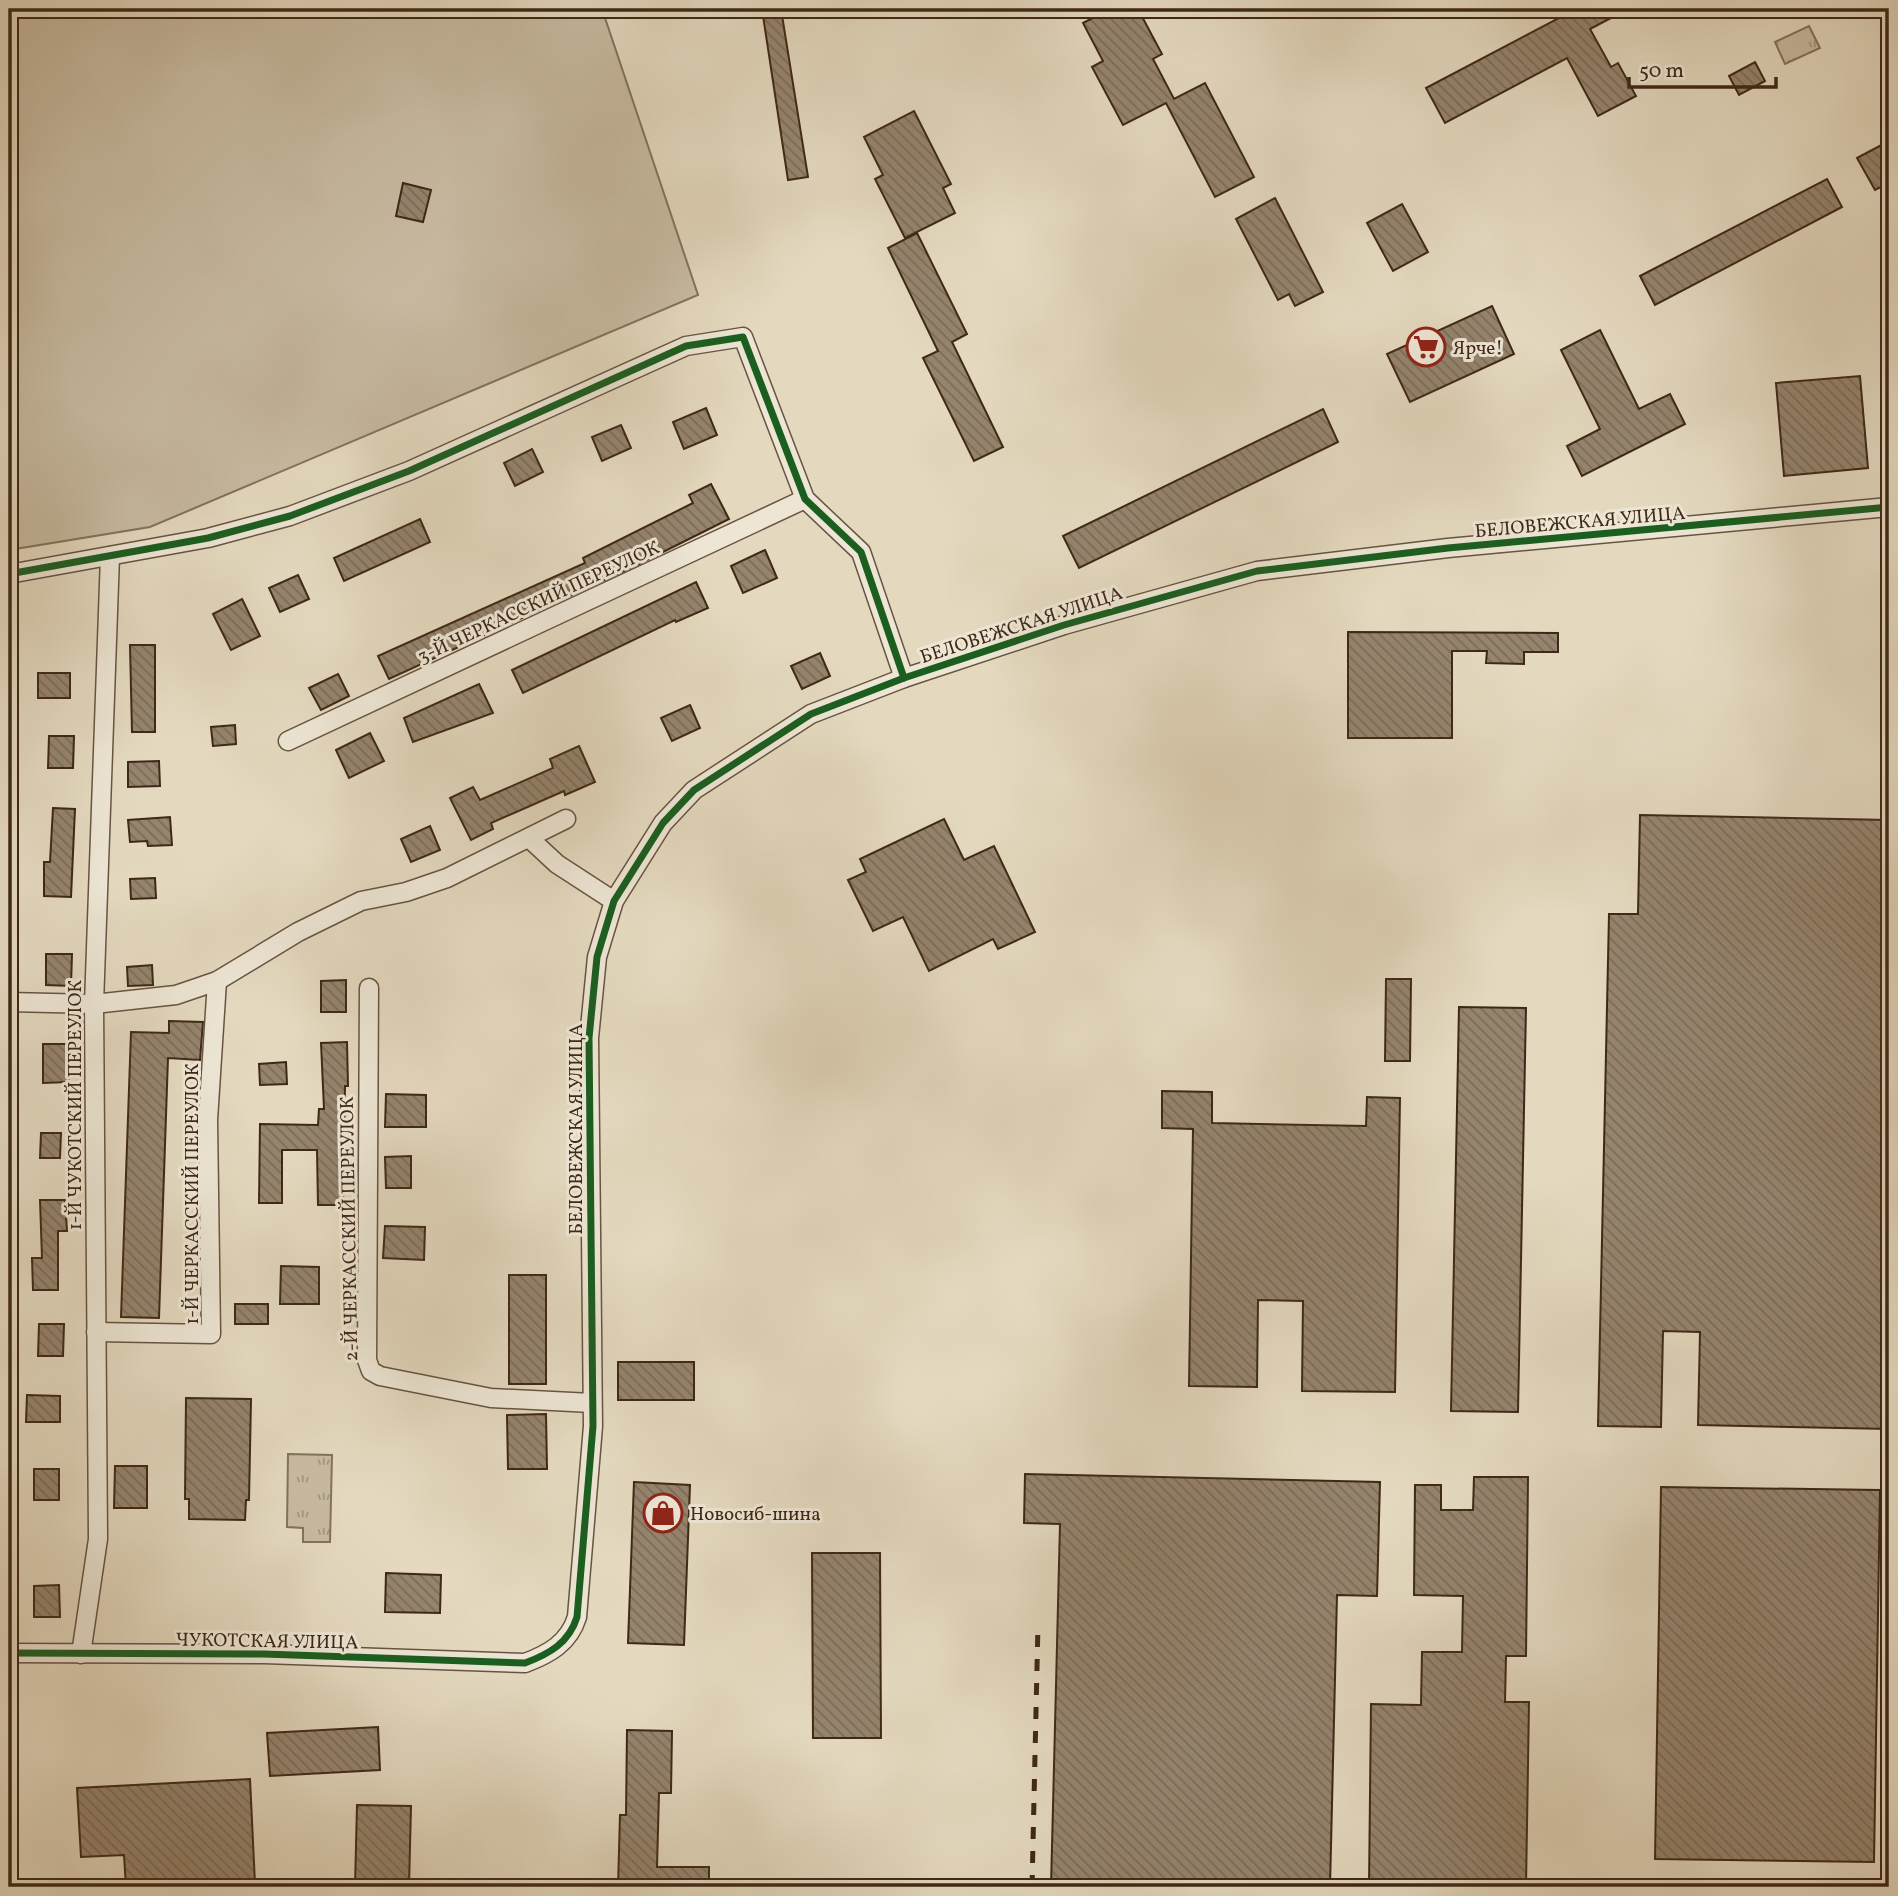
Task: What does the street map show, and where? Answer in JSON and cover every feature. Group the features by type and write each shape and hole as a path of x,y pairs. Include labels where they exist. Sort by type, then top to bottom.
{"street":[{"path":"9,575 208,537 290,516 409,471 686,346 743,337 805,499 861,552 904,678"},
{"name":"3-Й ЧЕРКАССКИЙ ПЕРЕУЛОК","path":"288,741 805,499"},
{"name":"БЕЛОВЕЖСКАЯ УЛИЦА","path":"525,1663 560,1645 573,1630 577,1617 592,1404 589,1038 597,957 614,901 663,823 694,790 811,714 904,678 1064,625 1257,571 1448,548 1889,506"},
{"name":"1-Й ЧУКОТСКИЙ ПЕРЕУЛОК","path":"81,1654 97,1539 94,1004 110,556"},
{"path":"9,1002 94,1004 176,995 217,981 298,932 361,901 406,892 447,878 566,819"},
{"path":"528,838 557,864 614,901"},
{"name":"1-Й ЧЕРКАССКИЙ ПЕРЕУЛОК","path":"96,1332 211,1334 208,1120 217,981"},
{"name":"2-Й ЧЕРКАССКИЙ ПЕРЕУЛОК","path":"369,988 366,1262 367,1360 371,1371 380,1376 491,1398 592,1404"},
{"name":"ЧУКОТСКАЯ УЛИЦА","path":"9,1653 264,1654 525,1663"}],"green space":[{"path":"9,9 602,9 698,295 150,527 9,550"},
{"path":"1809,26 1820,48 1785,64 1775,42"},
{"path":"288,1454 332,1455 330,1542 303,1542 303,1528 287,1527"}],"building":[{"path":"762,9 781,9 808,177 788,180"},
{"path":"1110,9 1138,9 1162,54 1153,59 1174,99 1205,83 1254,177 1215,197 1166,103 1123,125 1092,67 1103,61 1083,23"},
{"path":"1576,9 1628,9 1590,29 1611,67 1618,63 1636,96 1598,116 1567,58 1445,123 1426,88"},
{"path":"1755,62 1765,81 1739,95 1729,76"},
{"path":"914,111 951,184 943,188 955,213 905,238 875,179 883,175 864,137"},
{"path":"1889,141 1889,183 1875,190 1857,158"},
{"path":"1827,179 1842,207 1655,305 1640,276"},
{"path":"403,183 431,190 423,222 396,216"},
{"path":"1275,198 1323,292 1295,306 1289,294 1278,300 1236,219"},
{"path":"1402,204 1428,252 1393,271 1367,223"},
{"path":"917,233 967,334 952,342 1003,447 974,461 923,358 938,351 888,248"},
{"path":"1492,306 1514,354 1410,402 1387,354"},
{"path":"1600,330 1639,409 1670,394 1685,424 1582,476 1567,446 1600,429 1561,350"},
{"path":"1860,376 1868,468 1784,476 1776,383"},
{"path":"706,408 717,435 684,449 673,422"},
{"path":"1323,409 1338,442 1079,568 1063,536"},
{"path":"621,425 631,448 602,461 592,437"},
{"path":"532,449 543,472 515,486 504,463"},
{"path":"711,484 729,519 637,565 389,679 378,656 585,563 583,558 693,503 689,495"},
{"path":"420,519 430,542 344,581 334,558"},
{"path":"765,550 777,578 743,593 731,566"},
{"path":"298,575 309,599 280,612 269,588"},
{"path":"696,582 708,608 676,622 675,620 523,693 512,670"},
{"path":"242,599 260,636 231,650 213,614"},
{"path":"1348,632 1558,633 1558,652 1524,652 1524,664 1486,663 1487,651 1452,651 1452,738 1348,738"},
{"path":"130,645 155,645 155,732 132,732"},
{"path":"820,653 830,676 802,689 791,666"},
{"path":"38,673 70,673 70,698 38,698"},
{"path":"338,674 349,696 321,710 309,688"},
{"path":"479,684 493,713 413,742 404,718"},
{"path":"690,705 700,728 672,741 661,718"},
{"path":"235,725 236,744 213,746 211,727"},
{"path":"370,733 384,761 349,778 336,750"},
{"path":"49,736 74,736 73,768 48,768"},
{"path":"579,746 595,782 565,795 564,791 491,823 493,829 471,840 450,798 473,787 480,800 553,768 550,759"},
{"path":"159,761 160,786 128,787 128,762"},
{"path":"53,808 75,809 71,897 44,896 44,862 50,862"},
{"path":"1640,815 1889,820 1889,1429 1698,1425 1700,1332 1663,1331 1661,1427 1598,1426 1609,914 1638,914"},
{"path":"170,817 172,845 148,846 147,841 130,842 128,820"},
{"path":"944,819 964,860 994,846 1035,932 998,949 993,939 929,971 903,917 873,931 848,880 866,872 860,859"},
{"path":"430,826 440,850 411,862 401,839"},
{"path":"155,878 156,898 131,899 130,879"},
{"path":"46,954 72,954 71,986 46,985"},
{"path":"152,965 153,985 128,986 127,967"},
{"path":"1386,979 1411,979 1410,1061 1385,1061"},
{"path":"346,980 346,1012 321,1012 321,981"},
{"path":"1459,1007 1526,1008 1518,1412 1451,1411"},
{"path":"169,1021 203,1022 200,1060 168,1058 159,1318 121,1317 131,1032 169,1033"},
{"path":"347,1042 343,1205 318,1205 317,1150 282,1150 282,1203 259,1203 260,1124 318,1125 319,1109 324,1109 321,1043"},
{"path":"43,1044 69,1044 69,1082 43,1083"},
{"path":"286,1062 287,1084 260,1085 259,1064"},
{"path":"1162,1091 1212,1092 1212,1123 1366,1126 1367,1097 1400,1098 1395,1392 1302,1391 1303,1301 1258,1300 1257,1387 1189,1386 1193,1129 1162,1128"},
{"path":"386,1094 426,1095 426,1127 385,1127"},
{"path":"41,1133 61,1133 60,1158 40,1158"},
{"path":"411,1156 411,1188 386,1188 385,1157"},
{"path":"40,1200 65,1200 67,1231 58,1231 58,1290 33,1290 32,1258 42,1258"},
{"path":"385,1226 425,1227 424,1260 383,1258"},
{"path":"281,1266 319,1267 319,1304 280,1304"},
{"path":"509,1275 546,1275 546,1384 509,1384"},
{"path":"235,1304 268,1304 268,1324 235,1324"},
{"path":"39,1324 64,1324 63,1356 38,1356"},
{"path":"618,1362 694,1362 694,1400 618,1400"},
{"path":"27,1395 60,1396 60,1422 26,1422"},
{"path":"186,1398 251,1399 249,1500 246,1500 245,1520 189,1519 189,1499 185,1499"},
{"path":"546,1414 547,1469 508,1469 507,1415"},
{"path":"115,1466 147,1466 147,1508 114,1508"},
{"path":"34,1469 59,1469 59,1500 34,1500"},
{"path":"1025,1474 1380,1482 1377,1596 1337,1595 1330,1887 1051,1887 1060,1524 1024,1523"},
{"path":"1474,1477 1528,1477 1526,1656 1506,1656 1505,1702 1529,1702 1526,1887 1369,1887 1371,1704 1421,1705 1422,1652 1462,1652 1463,1596 1414,1595 1415,1485 1441,1485 1441,1510 1473,1510"},
{"path":"634,1482 690,1485 684,1645 628,1643"},
{"path":"1661,1487 1880,1490 1874,1862 1655,1859"},
{"path":"812,1553 880,1553 881,1738 813,1738"},
{"path":"386,1573 441,1575 440,1613 385,1612"},
{"path":"59,1585 60,1617 34,1617 34,1586"},
{"path":"378,1727 380,1770 270,1776 267,1733"},
{"path":"627,1730 672,1731 671,1793 659,1793 657,1867 709,1867 709,1887 618,1887 620,1815 626,1815"},
{"path":"250,1779 255,1884 126,1887 124,1855 81,1857 77,1788"},
{"path":"357,1805 411,1806 409,1887 355,1887"}],"railway":[{"path":"1032,1887 1038,1624"}],"cycle path":[{"path":"9,574 208,538 290,516 409,471 686,346 743,337 805,499 861,552 904,678"},
{"path":"9,1653 264,1654 525,1663 550,1651 569,1634 577,1617 593,1426 589,1038 597,957 614,901 663,823 694,790 811,714 904,678 1064,625 1257,571 1448,548 1889,507"}],"place":[{"name":"Ярче!","path":"1426,347"},
{"name":"Новосиб-шина","path":"663,1513"}]}
